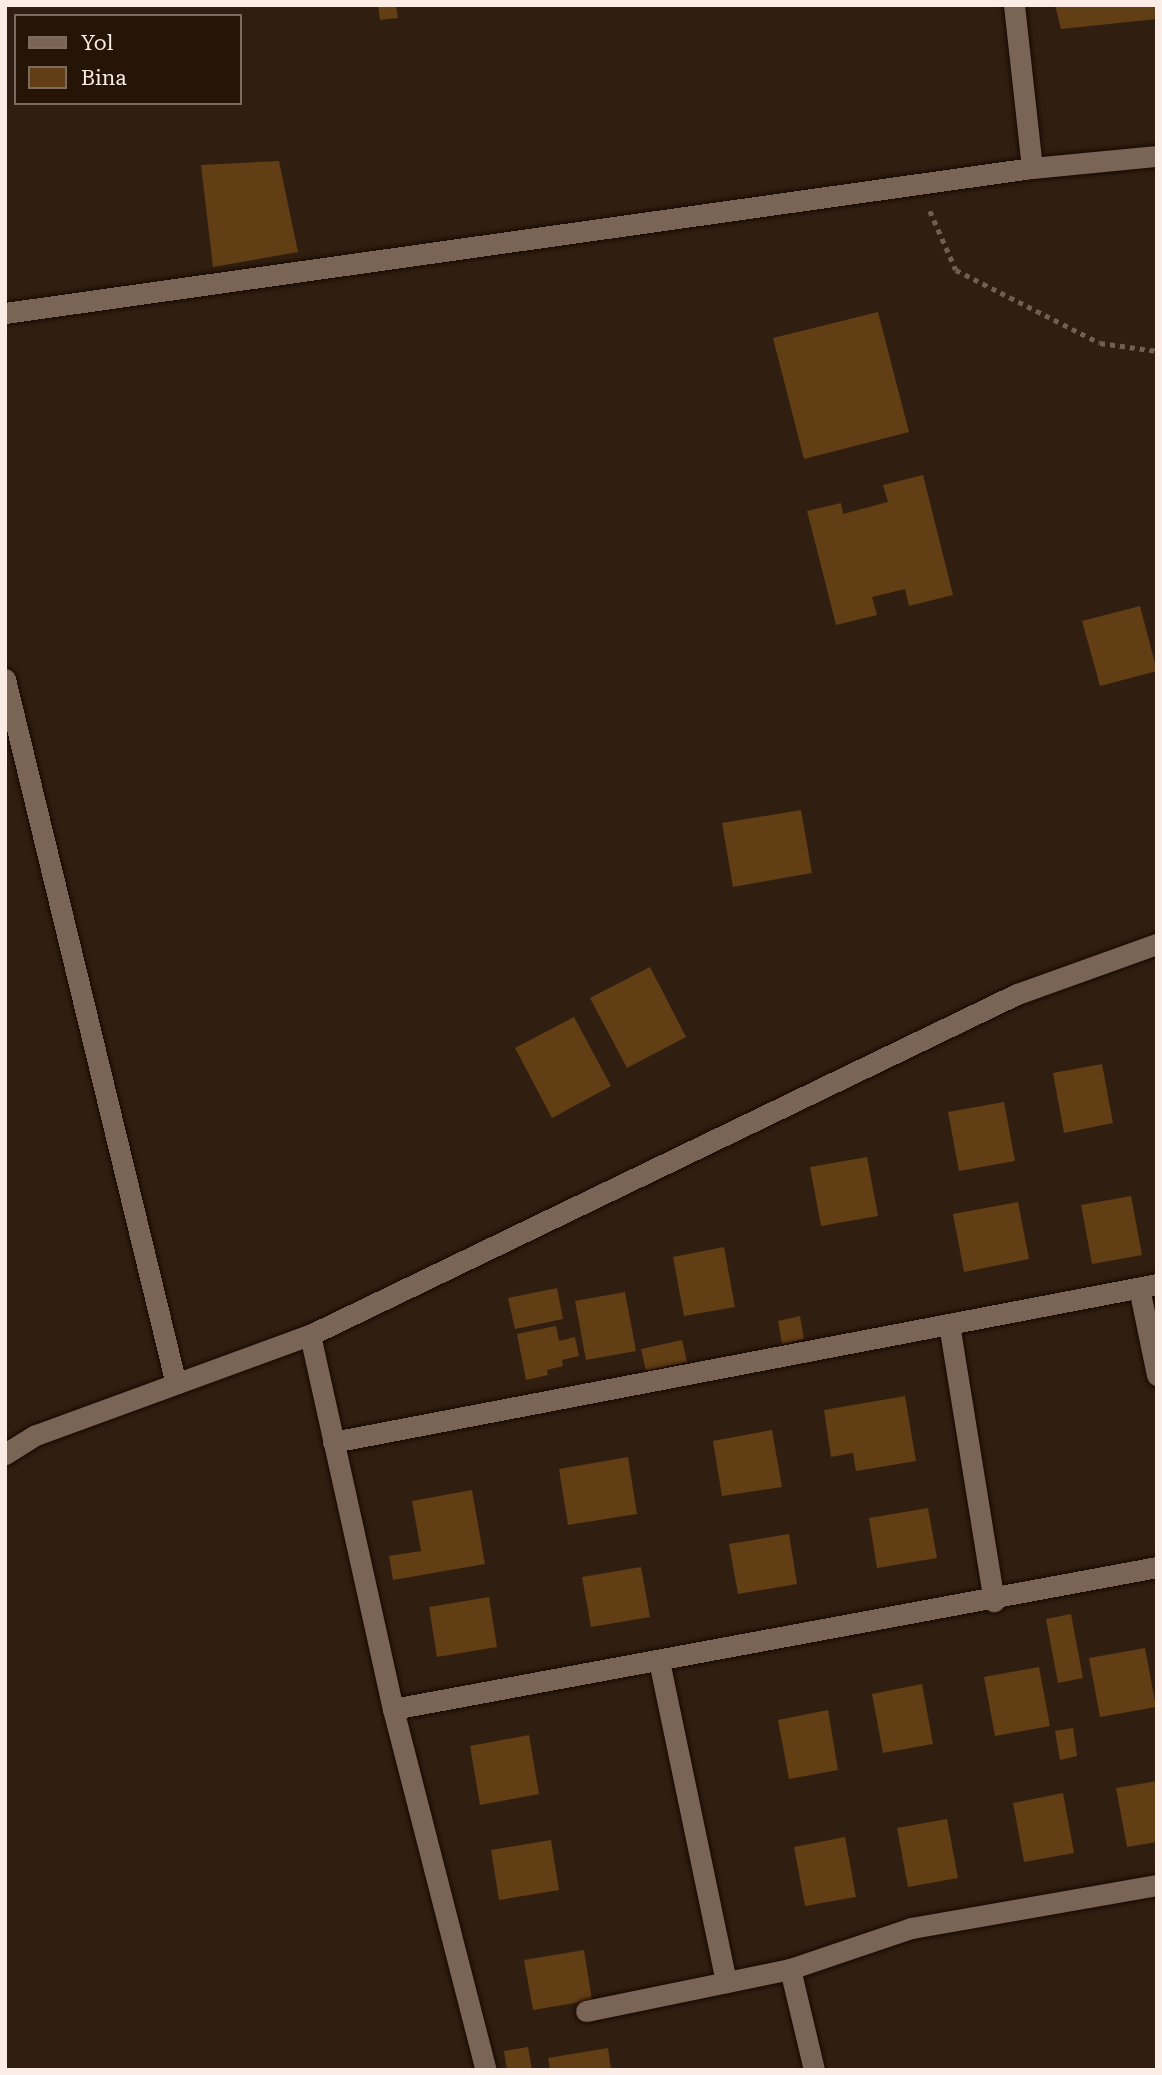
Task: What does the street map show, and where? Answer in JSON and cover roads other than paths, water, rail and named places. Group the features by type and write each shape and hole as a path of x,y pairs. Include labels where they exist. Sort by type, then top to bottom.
{"street":[{"path":"1014,5 1032,168"},
{"path":"5,313 1032,168 1157,156"},
{"path":"5,679 176,1384"},
{"path":"5,1454 37,1435 310,1335 1017,994 1157,944"},
{"path":"333,1442 1148,1286 1157,1375"},
{"path":"949,1324 994,1601"},
{"path":"310,1335 393,1709 486,2070"},
{"path":"393,1709 994,1601 1157,1567"},
{"path":"659,1661 726,1982"},
{"path":"586,2011 790,1969 911,1928 1157,1885"},
{"path":"790,1969 814,2070"}]}
